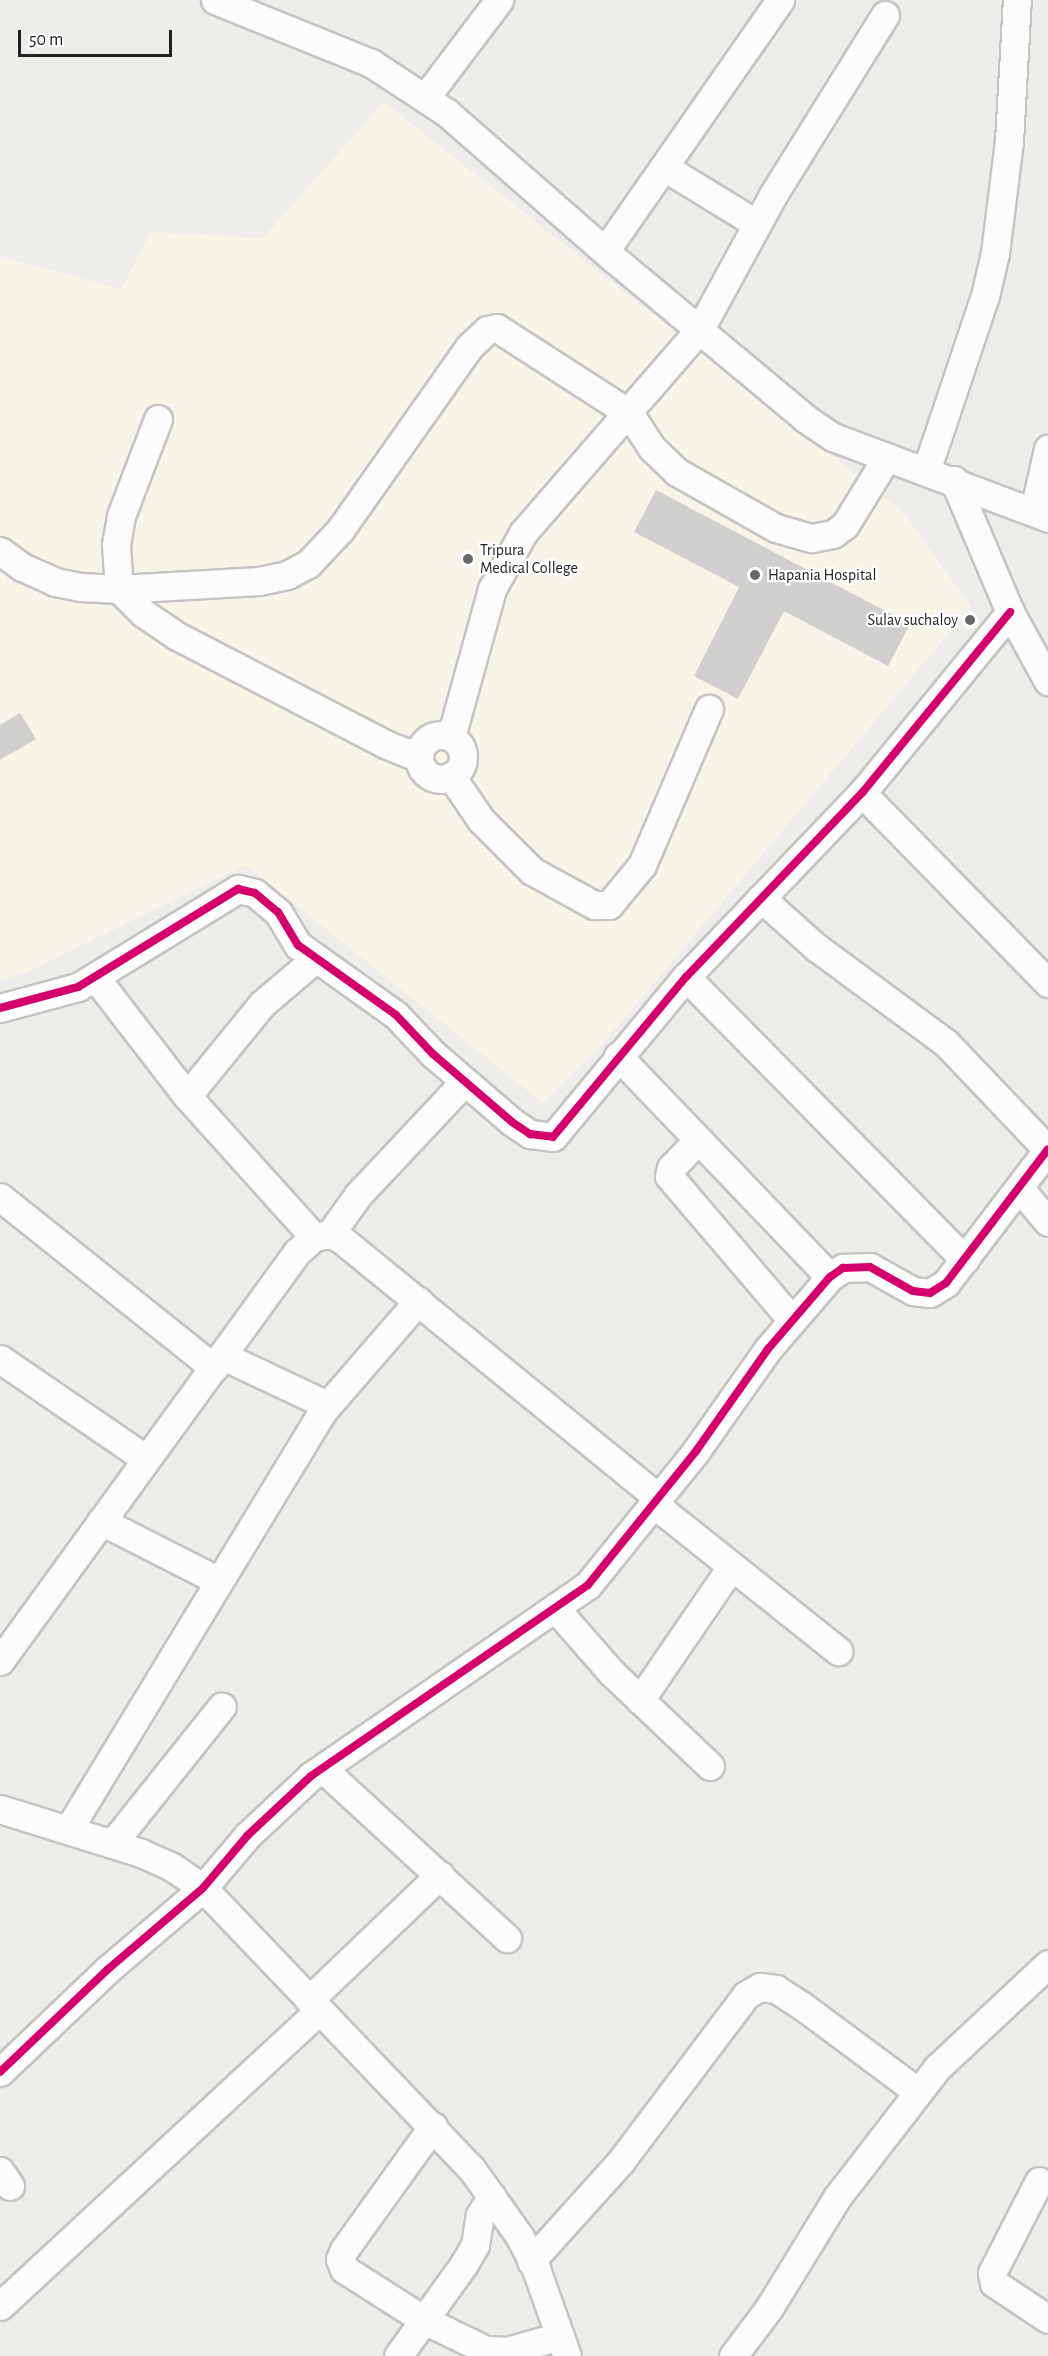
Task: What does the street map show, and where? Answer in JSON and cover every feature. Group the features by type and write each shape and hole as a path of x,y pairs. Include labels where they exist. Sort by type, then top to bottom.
{"street":[{"path":"215,0 371,63 425,98 461,124 605,250 806,419 833,437 1041,514 1048,449"},
{"path":"425,98 499,0"},
{"path":"605,250 780,0"},
{"path":"926,471 985,296 995,253 1009,141 1017,0"},
{"path":"451,737 492,589 524,533 700,329 757,224 885,15"},
{"path":"664,167 757,224"},
{"path":"0,551 55,582 119,589 259,581 287,575 308,564 368,495 469,347 487,330 497,328 509,333 629,412 652,448 677,472 776,528 812,538 833,534 845,525 887,457"},
{"path":"158,419 121,516 116,545 119,589 143,613 177,636 386,744 410,754 419,753 431,737 451,737"},
{"path":"954,480 1010,612 1048,681"},
{"path":"0,1008 78,987 238,889 255,893 269,902 298,945 396,1015 464,1082 530,1134 553,1137 686,977 862,793 1010,612"},
{"path":"451,776 487,827 532,871 594,905 609,905 642,864 709,709"},
{"path":"419,753 422,766 431,776 451,776 461,767 464,754 451,737"},
{"path":"862,793 1048,983"},
{"path":"0,2072 107,1970 203,1888 248,1835 323,1769 555,1608 599,1573 657,1501 792,1320 830,1277 843,1268 870,1267 913,1291 930,1293 946,1283 965,1260 1048,1149 946,1043 817,948 761,898"},
{"path":"187,1096 262,1004 316,958"},
{"path":"95,977 187,1096 322,1235 418,1301 657,1501 731,1567 838,1651"},
{"path":"686,977 965,1260"},
{"path":"618,1056 697,1141 830,1277"},
{"path":"0,1661 9,1628 101,1521 297,1252 322,1235 464,1082"},
{"path":"697,1141 671,1168 669,1176 792,1320"},
{"path":"1020,1189 1048,1222"},
{"path":"0,1197 218,1362 327,1405"},
{"path":"68,1830 217,1580 327,1405 418,1301"},
{"path":"0,1359 146,1459"},
{"path":"101,1521 217,1580"},
{"path":"640,1700 731,1567"},
{"path":"555,1608 640,1700 710,1766"},
{"path":"112,1844 222,1706"},
{"path":"323,1769 507,1938"},
{"path":"0,1809 112,1844 172,1867 203,1888 314,2006 433,2126 492,2196 531,2260 563,2346 507,2351 486,2350 424,2320 344,2269 340,2259 374,2205 433,2126"},
{"path":"0,2306 314,2006 440,1875"},
{"path":"732,2356 769,2308 838,2196 937,2068 1045,1974"},
{"path":"531,2260 621,2161 746,1995 760,1987 777,1989 918,2092"},
{"path":"1038,2181 992,2273 994,2283 1048,2319"},
{"path":"398,2356 475,2245 480,2215 492,2196"}],"shaded area":[{"name":"Tripura Medical College","path":"384,102 903,512 971,607 599,1048 543,1103 246,865 23,974 0,980 0,256 121,289 151,232 263,238"}],"building":[{"name":"Hapania Hospital","path":"656,490 910,624 888,666 784,611 738,699 694,676 739,587 634,532"},
{"path":"20,713 36,739 0,760 0,725"}],"cycle path":[{"path":"0,1008 78,987 238,889 255,893 278,912 298,945 396,1015 433,1054 512,1122 530,1134 553,1137 686,977 862,793 1010,612"},
{"path":"0,2072 107,1970 203,1888 248,1835 311,1776 588,1585 696,1451 768,1349 830,1277 843,1268 870,1267 913,1291 930,1293 946,1283 1048,1149"}],"place":[{"name":"Tripura Medical College","path":"468,559"},
{"name":"Hapania Hospital","path":"755,575"},
{"name":"Sulav suchaloy","path":"970,620"}]}
